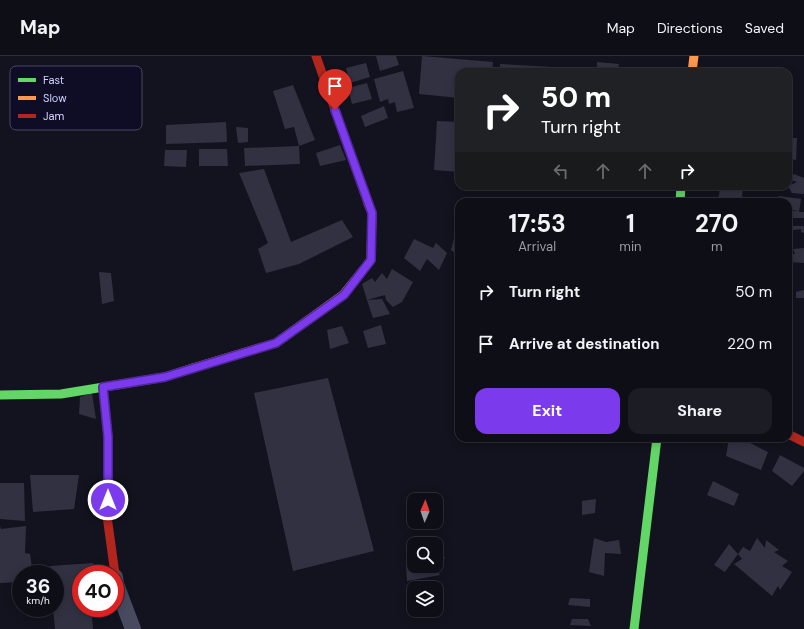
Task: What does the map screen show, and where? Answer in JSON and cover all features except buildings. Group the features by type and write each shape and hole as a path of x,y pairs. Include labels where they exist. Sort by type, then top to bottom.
{"street":[{"path":"0,395 61,394 165,377 276,343 344,295 371,260 372,213 316,56"},
{"path":"692,68 694,56"},
{"path":"103,387 108,437 108,516 114,565"},
{"path":"792,436 804,442"},
{"path":"634,629 657,442"},
{"path":"124,605 133,629"}],"traffic: fast":[{"path":"680,198 681,190"},
{"path":"0,395 61,394 165,377 193,368"},
{"path":"634,629 657,442"}],"traffic: slow":[{"path":"692,68 694,56"},
{"path":"193,368 276,343 343,295 371,260 372,213 368,203"}],"traffic: jam":[{"path":"316,56 368,203"},
{"path":"103,387 108,437 107,516 114,565"},
{"path":"792,436 804,442"}],"route":[{"path":"108,500 108,437 103,387 165,377 276,343 344,295 371,260 372,213 335,110"}]}
